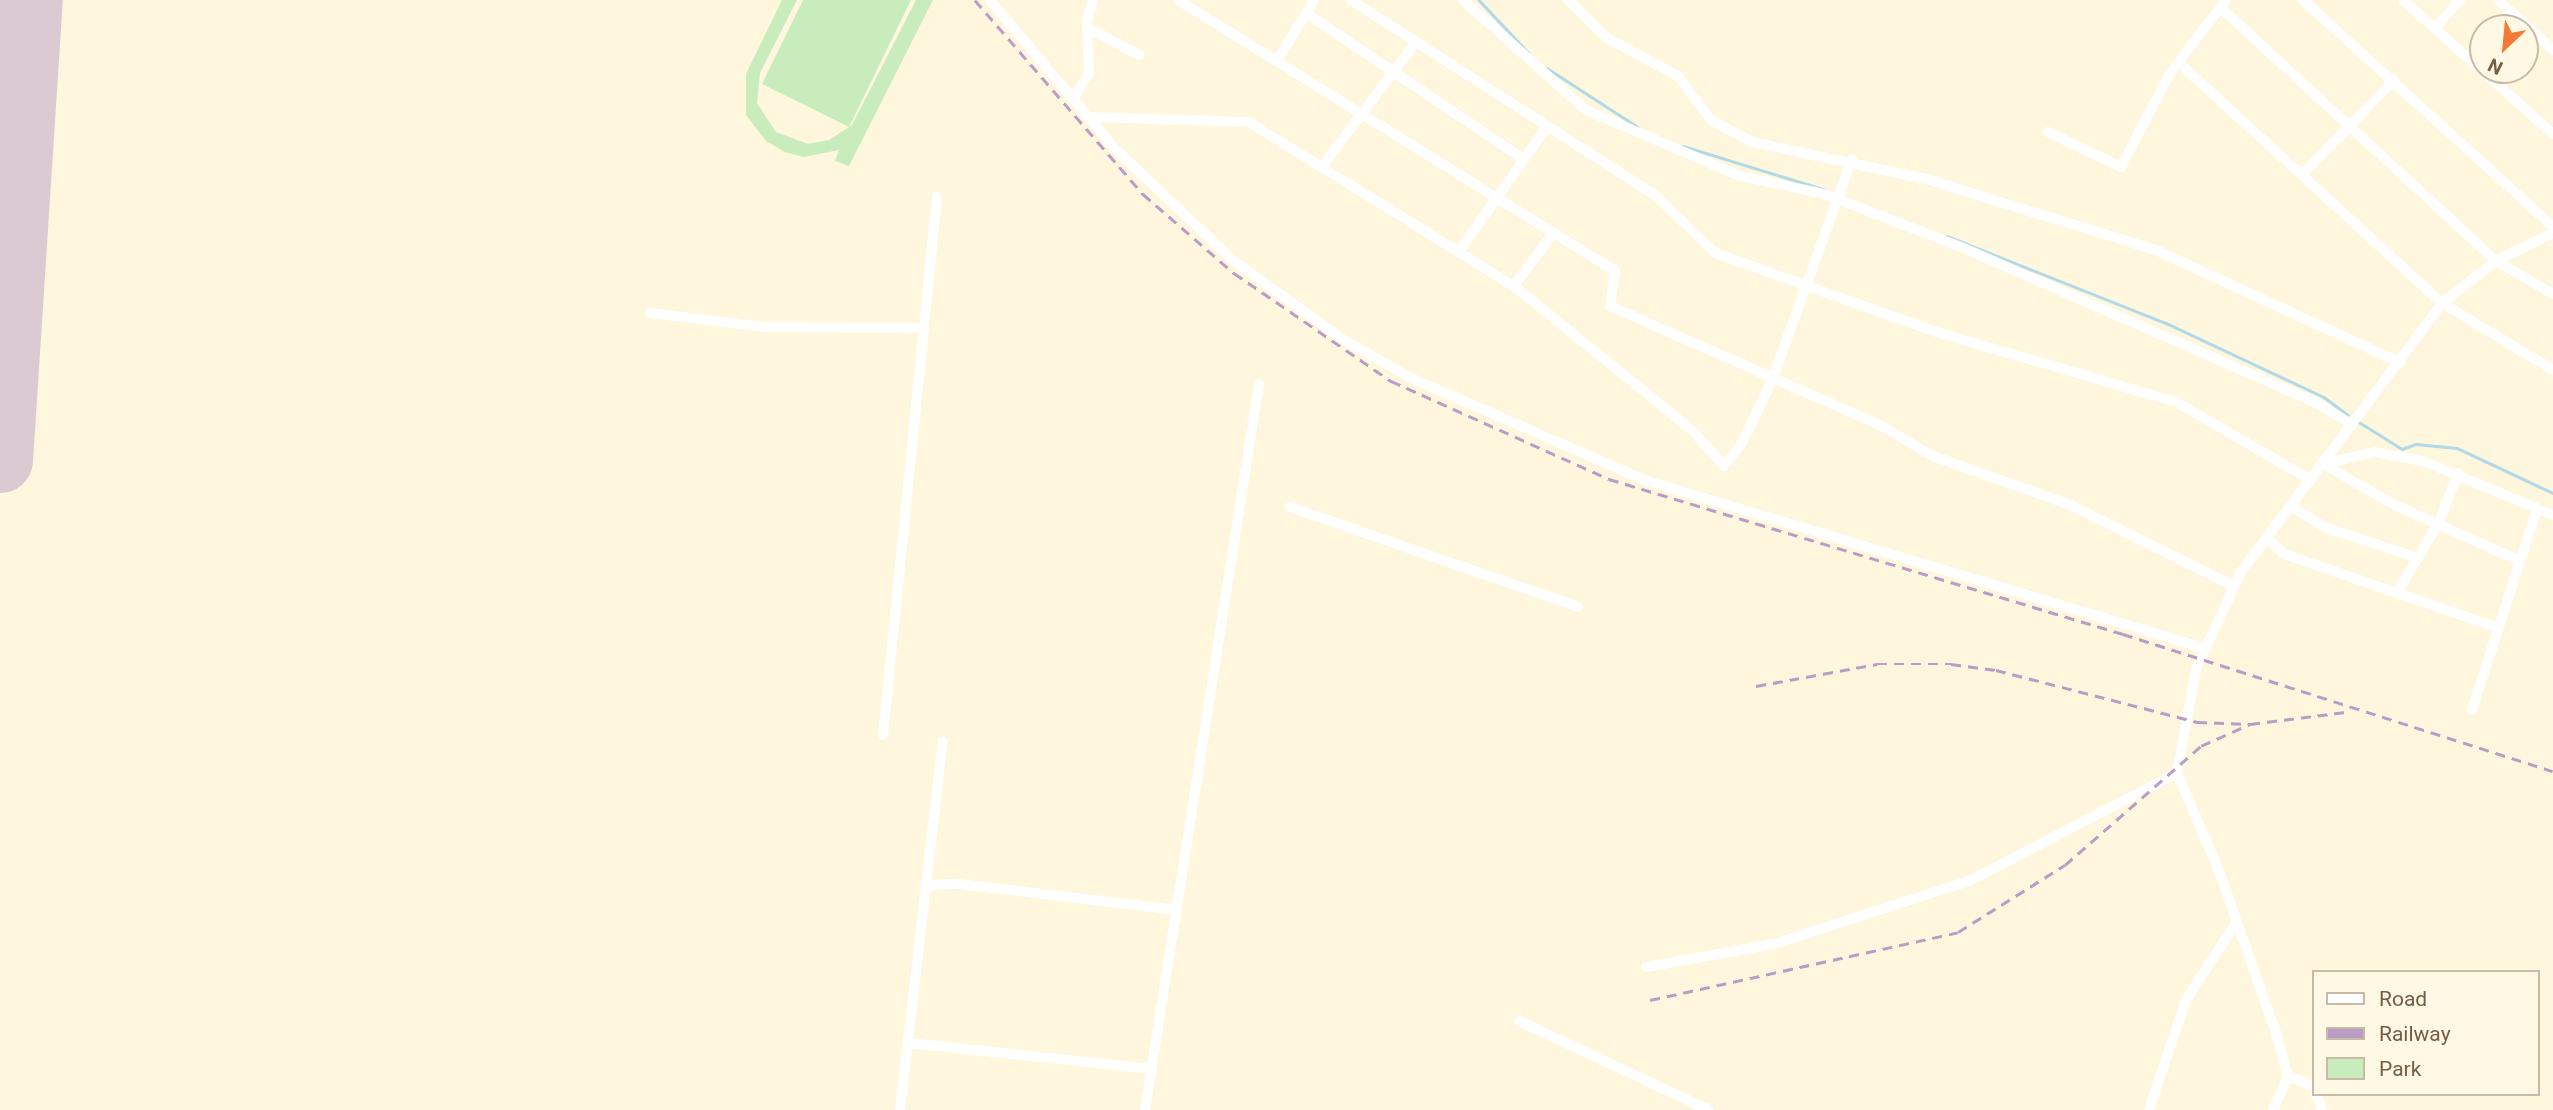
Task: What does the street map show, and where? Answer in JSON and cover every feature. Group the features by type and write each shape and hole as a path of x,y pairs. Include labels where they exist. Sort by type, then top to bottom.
{"street":[{"path":"990,0 1088,117 1234,261 1342,339 1501,421 1647,481 2204,648"},
{"path":"1073,99 1088,73 1088,28 1093,0"},
{"path":"1178,0 1363,110 1615,271 1610,306 1880,425 1933,456 2068,504 2233,586"},
{"path":"1278,60 1314,0"},
{"path":"1351,0 1546,128 1655,195 1715,253 1802,286 2176,402 2311,480"},
{"path":"1463,0 1586,110 1740,176 1836,199 2105,307 2319,404 2352,425"},
{"path":"1568,0 1607,38 1678,76 1711,120 1752,142 1926,179 2156,250 2400,363"},
{"path":"2303,0 2553,227"},
{"path":"2403,0 2553,134"},
{"path":"2435,27 2460,0"},
{"path":"2498,0 2553,50"},
{"path":"2048,132 2121,167 2179,63 2224,4 2496,261 2553,294"},
{"path":"1306,13 1523,159"},
{"path":"1088,28 1139,55"},
{"path":"1324,164 1416,41"},
{"path":"2179,63 2442,303 2553,370"},
{"path":"2302,175 2394,80"},
{"path":"1088,117 1249,122 1324,164 1514,286 1692,430 1724,466 1773,378 1802,286 1851,161"},
{"path":"1460,250 1546,128"},
{"path":"883,735 937,197"},
{"path":"1514,286 1554,232"},
{"path":"2273,1110 2288,1076 2236,923 2177,773 2191,684 2204,648 2233,586 2442,303 2496,261 2553,233"},
{"path":"650,313 764,327 924,328"},
{"path":"1145,1110 1259,384"},
{"path":"2323,464 2374,452 2458,473 2553,515"},
{"path":"2323,464 2438,524 2520,561"},
{"path":"2398,591 2438,524 2458,473"},
{"path":"2291,506 2324,527 2418,558"},
{"path":"1290,507 1578,607"},
{"path":"2472,710 2496,627 2537,509"},
{"path":"2267,538 2284,554 2398,591 2496,627"},
{"path":"900,1110 943,741"},
{"path":"1646,967 1774,944 1969,881 2177,773"},
{"path":"926,885 959,884 1176,909"},
{"path":"2149,1110 2186,1000 2236,923"},
{"path":"1519,1021 1709,1110"},
{"path":"909,1042 1152,1069"},
{"path":"2288,1076 2312,1086"}],"green space":[{"path":"782,0 797,0 760,73 757,103 776,132 808,144 829,140 852,125 916,0 933,0 849,166 835,161 839,150 804,157 785,152 766,141 746,115 746,74"},
{"path":"803,0 911,0 849,127 762,84"}],"waterway":[{"path":"1479,0 1529,53"},
{"path":"1547,68 1638,127"},
{"path":"1683,146 1826,190"},
{"path":"1947,236 2166,323 2324,397 2348,415"},
{"path":"2359,422 2402,449 2416,444 2457,448 2553,493"}],"runway":[{"path":"0,460 30,0"}],"railway":[{"path":"975,0 1143,194 1234,273 1391,381 1609,479 2123,634 2553,771"},
{"path":"1756,686 1877,664 1951,664 1996,670 2197,722 2250,724 2345,712"},
{"path":"1650,1000 1958,932 2065,865 2201,746 2250,724"}]}
